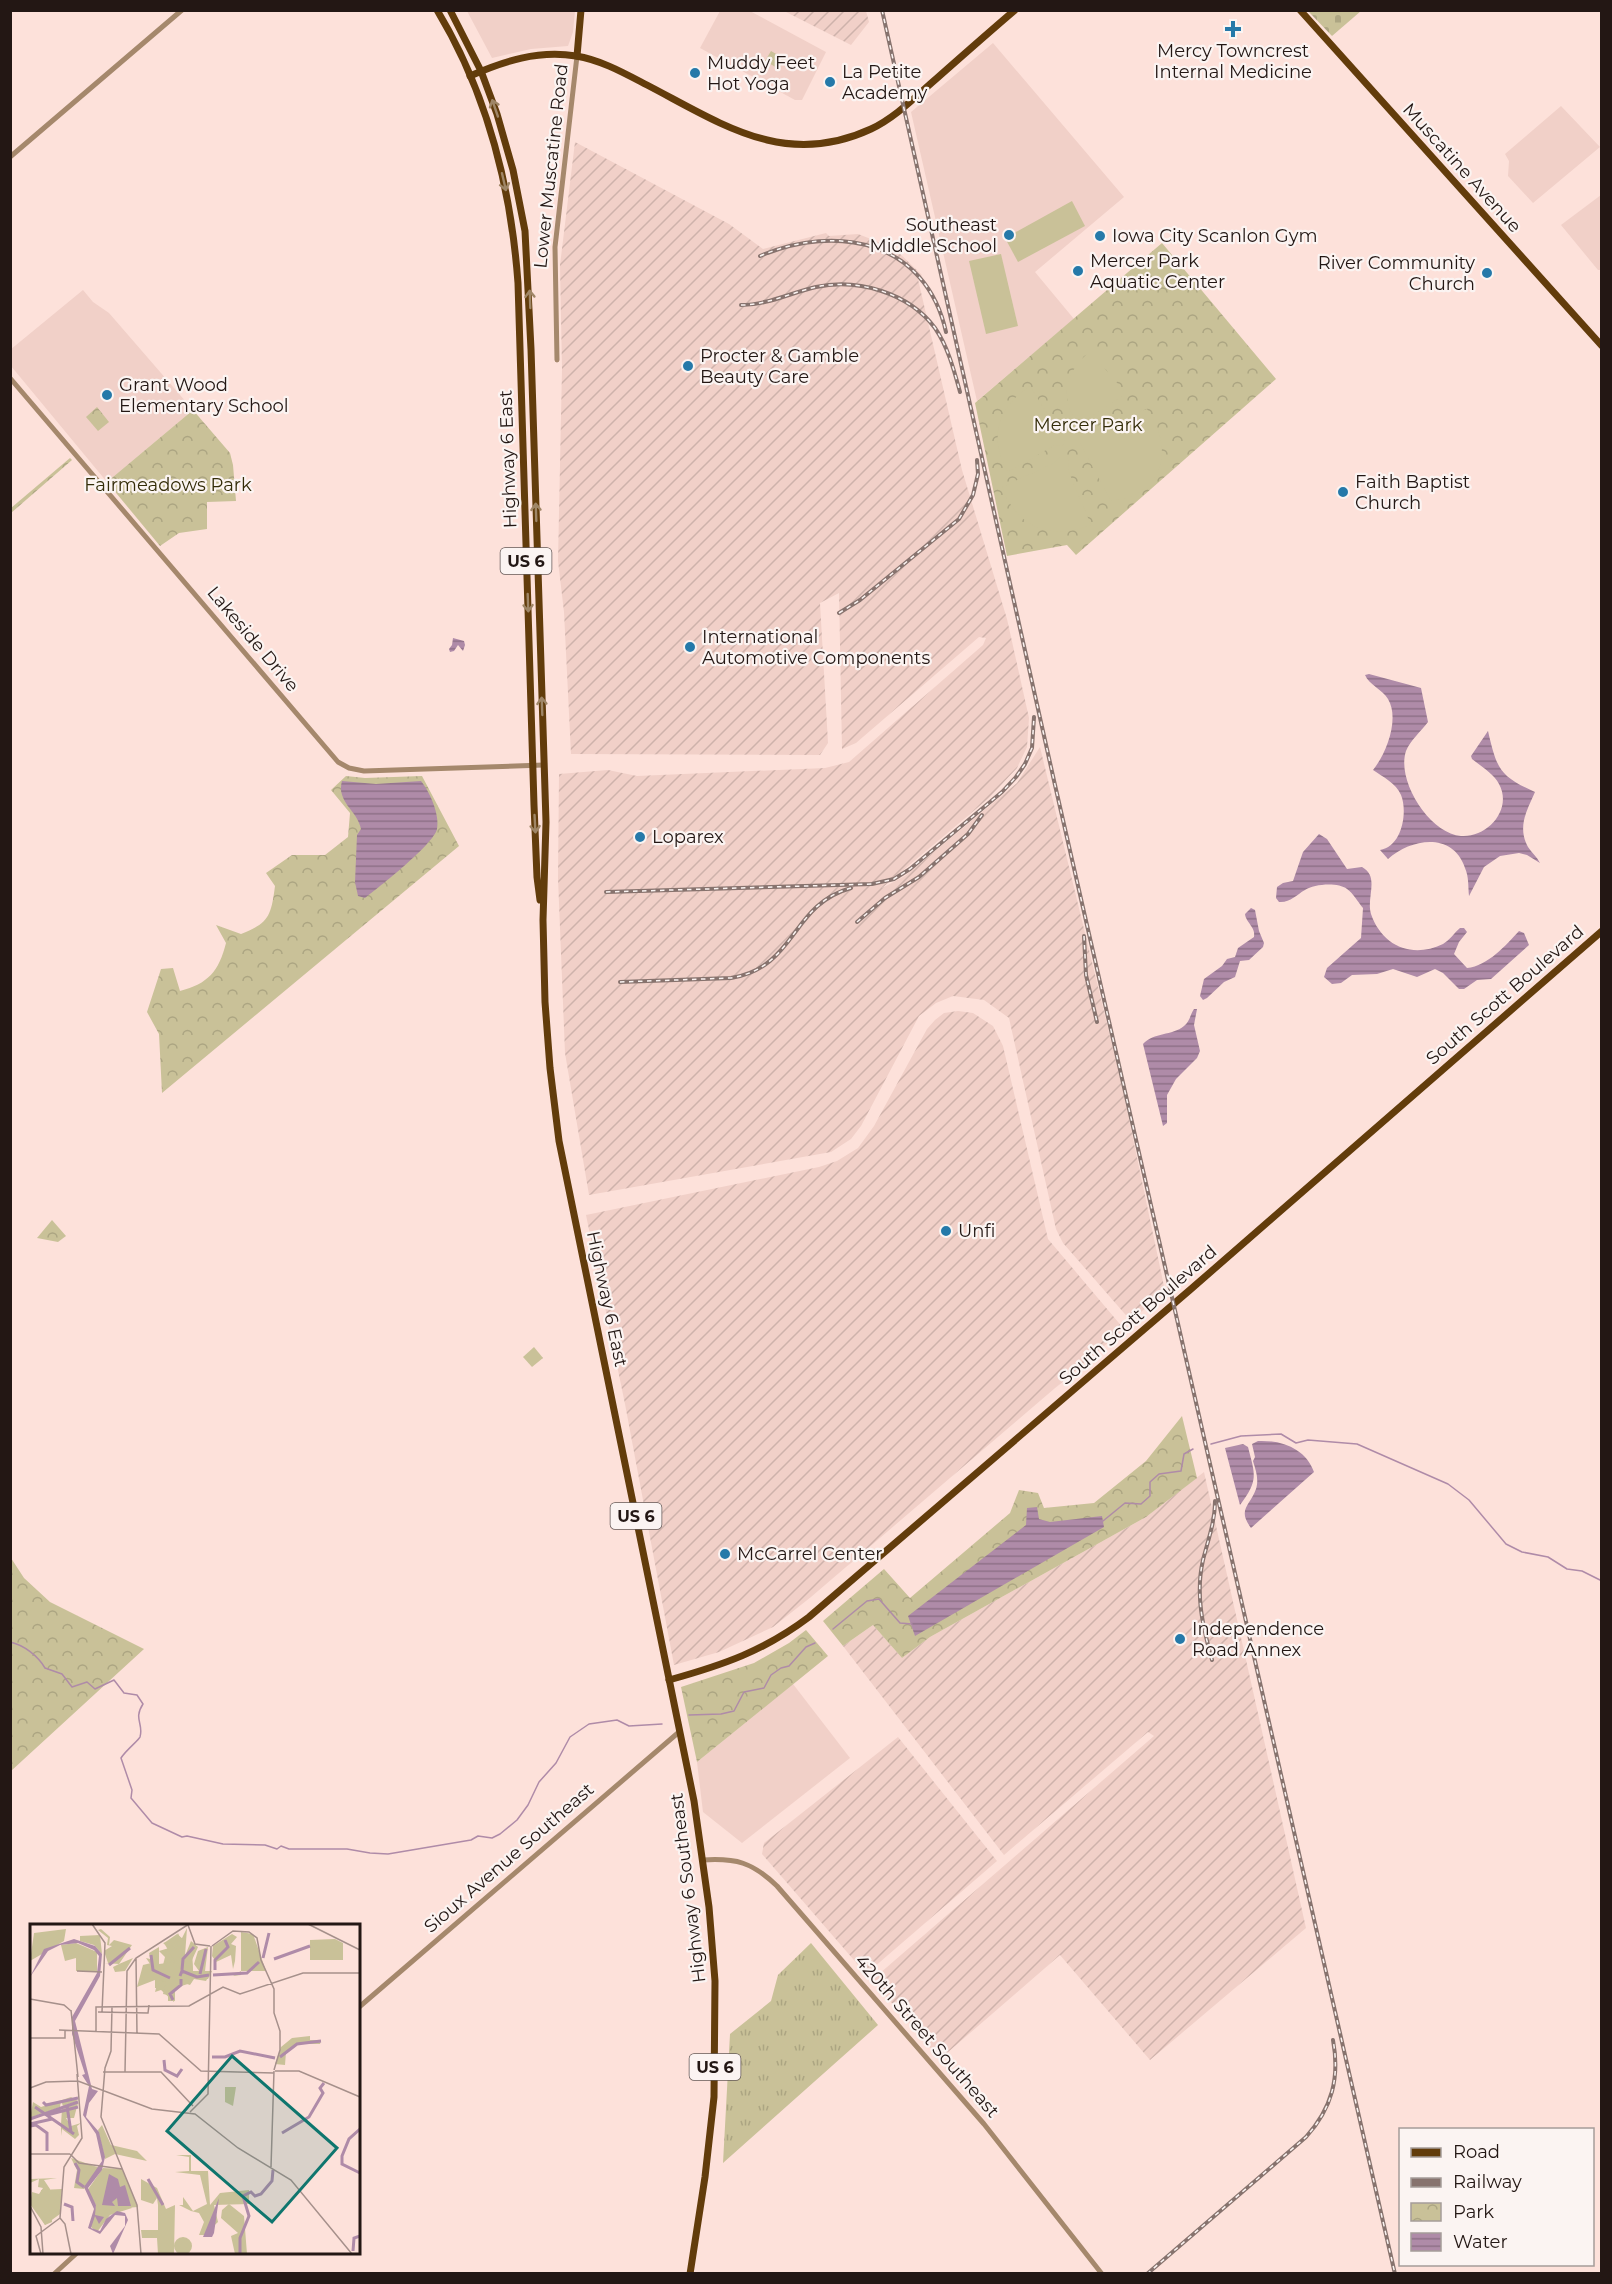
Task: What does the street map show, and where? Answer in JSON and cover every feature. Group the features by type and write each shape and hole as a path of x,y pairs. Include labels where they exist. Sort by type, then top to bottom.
{"main road":[{"name":"Highway 6 East","path":"437,10 470,76 487,118 498,154 510,213 516,259 537,877 543,920"},
{"name":"Highway 6 East","path":"450,10 481,71 506,141 525,231 531,349 546,822 543,920 546,1032 559,1141 669,1680"},
{"name":"Lower Muscatine Road","path":"577,56 581,10"},
{"path":"470,76 507,61 532,56 577,56 617,69 724,126 753,138 780,144 815,145 851,137 891,118 1015,10"},
{"name":"Muscatine Avenue","path":"1299,10 1602,346"},
{"name":"South Scott Boulevard","path":"669,1680 746,1656 783,1636 809,1617 1191,1289 1602,931"},
{"name":"Highway 6 Southeast","path":"669,1680 694,1801 713,1942 716,2058 710,2136 690,2274"}],"street":[{"path":"10,157 182,10"},
{"name":"Lower Muscatine Road","path":"557,360 555,247 577,56"},
{"name":"Lakeside Drive","path":"10,378 338,762 349,768 364,771 544,765"},
{"name":"Sioux Avenue Southeast","path":"360,2006 679,1732"},
{"name":"420th Street Southeast","path":"703,1860 730,1860 747,1863 777,1886 984,2124 1102,2274"},
{"path":"54,2274 77,2254"}],"shaded area":[{"path":"748,10 826,52 802,100 795,100 700,48 720,11"},
{"path":"467,11 575,11 573,32 568,46 531,49 492,58"},
{"path":"784,11 866,11 869,22 851,45"},
{"name":"Southeast Middle School","path":"993,43 1124,197 1035,272 1074,319 977,401 911,112"},
{"path":"1561,106 1600,147 1533,203 1508,176 1509,161 1505,154"},
{"path":"575,142 729,224 763,249 826,233 829,236 858,234 894,248 922,275 918,279 962,470 1007,619 1029,718 1027,747 1017,768 989,798 882,888 905,876 1017,783 1040,747 1122,1086 1165,1291 1131,1321 1063,1243 1056,1229 1009,1018 984,1000 953,996 936,1003 919,1016 861,1126 851,1139 831,1152 589,1195 565,1053 558,878 559,774 608,770 637,776 825,768 849,762 983,645 986,638 979,637 856,743 842,749 839,593 820,603 828,743 820,755 571,754 564,612 558,561 562,369 560,265"},
{"path":"1601,195 1602,270 1598,270 1561,225"},
{"name":"Grant Wood Elementary School","path":"83,290 93,302 109,313 193,410 107,482 11,366 10,350"},
{"path":"958,1011 973,1013 993,1026 1003,1046 1048,1239 1124,1329 773,1627 719,1652 674,1665 625,1404 586,1215 819,1167 837,1161 858,1148 874,1126 927,1029 944,1013"},
{"path":"1204,1472 1306,1928 1150,2060 1060,1955 940,2059 872,1980 1154,1736 1148,1732 1004,1855 843,1646 873,1625 902,1658 930,1637 1146,1517"},
{"path":"793,1684 850,1758 742,1843 703,1812 697,1762"},
{"path":"898,1737 997,1861 866,1974 762,1854 764,1843"}],"green space":[{"path":"1308,11 1361,11 1332,36"},
{"path":"771,51 785,59 779,69 765,61"},
{"path":"1072,201 1085,226 1018,262 1005,238"},
{"name":"Mercer Park","path":"1162,243 1276,379 1076,555 1067,545 1007,556 975,403"},
{"path":"1001,254 1018,326 986,334 969,261"},
{"path":"1090,351 1124,391 1124,395 1078,425 1068,404 1068,385 1075,368"},
{"path":"1030,386 1058,431 1065,437 1063,445 1053,446 1008,472 998,447 1000,424 1010,403"},
{"path":"97,407 109,422 98,431 86,417"},
{"path":"1147,409 1158,430 1161,442 1162,454 1156,476 1138,493 1111,501 1078,439 1082,431"},
{"name":"Fairmeadows Park","path":"193,410 230,453 236,501 207,502 207,529 179,533 160,546 107,482"},
{"path":"1061,456 1069,460 1068,470 1091,525 1062,532 1049,531 1026,521 1008,501 1002,487 1054,463"},
{"path":"70,458 72,460 11,513 11,508"},
{"path":"346,776 365,778 422,776 459,846 162,1093 159,1034 147,1012 161,969 173,968 180,991 205,980 216,969 226,943 216,925 241,934 258,926 267,917 272,905 275,886 266,873 292,855 325,855 348,837 350,813 331,790"},
{"path":"52,1220 66,1236 58,1242 37,1238"},
{"path":"534,1347 543,1358 532,1367 523,1357"},
{"path":"1182,1416 1197,1478 1146,1517 930,1637 902,1658 873,1625 843,1646 823,1621 884,1569 910,1598 1010,1513 1019,1490 1038,1493 1044,1508 1094,1503 1146,1461"},
{"path":"11,1558 24,1578 50,1602 144,1649 11,1771"},
{"path":"806,1630 828,1656 697,1762 681,1687 754,1663 789,1643"},
{"path":"811,1943 878,2025 723,2163 730,2034 771,2001 778,1975"}],"water":[{"path":"453,638 464,641 463,651 458,645 454,651 450,652"},
{"path":"1369,674 1421,688 1428,722 1408,747 1404,763 1411,791 1427,816 1449,833 1461,836 1480,832 1495,820 1503,803 1499,784 1471,756 1488,731 1501,770 1514,781 1535,792 1524,819 1523,832 1528,847 1540,863 1519,853 1500,856 1484,867 1469,896 1465,868 1459,856 1451,848 1431,842 1420,843 1408,846 1388,859 1380,850 1394,843 1401,828 1404,810 1401,795 1396,787 1373,770 1387,746 1393,716 1388,699 1365,675"},
{"path":"342,781 376,784 421,781 436,811 438,823 434,836 405,865 365,898 358,896 355,882 357,835 361,829 342,795"},
{"path":"1319,834 1327,839 1347,869 1362,867 1367,871 1371,882 1371,914 1376,925 1390,942 1409,950 1431,948 1448,941 1460,928 1464,928 1467,932 1459,942 1454,954 1467,968 1489,959 1519,931 1524,933 1529,945 1491,979 1477,980 1464,989 1459,989 1443,973 1435,969 1417,977 1393,969 1377,974 1352,975 1341,983 1332,984 1324,977 1327,968 1361,938 1363,908 1347,889 1332,885 1309,888 1286,901 1279,902 1276,898 1277,887 1293,881 1303,852"},
{"path":"1251,908 1255,910 1264,943 1263,947 1249,960 1240,961 1235,977 1224,982 1203,1000 1200,996 1204,979 1222,966 1227,959 1235,957 1238,948 1254,937 1254,930 1245,914"},
{"path":"1194,1009 1197,1009 1194,1025 1200,1051 1197,1058 1176,1079 1167,1095 1167,1123 1163,1126 1143,1044 1147,1040 1184,1026"},
{"path":"1258,1441 1276,1442 1292,1447 1305,1457 1314,1472 1251,1528 1245,1512 1257,1485 1252,1444"},
{"path":"1243,1444 1248,1447 1254,1477 1240,1505 1225,1448"},
{"path":"1037,1507 1039,1519 1050,1522 1102,1516 1104,1527 915,1636 908,1616 1026,1525 1027,1508"}],"waterway":[{"path":"1211,1444 1241,1436 1281,1434 1296,1443 1308,1440 1357,1444 1448,1484 1469,1500 1506,1544 1522,1552 1548,1557 1567,1569 1582,1571 1602,1581"},
{"path":"1103,1521 1125,1503 1141,1504 1150,1496 1150,1482 1159,1474 1181,1471 1184,1454 1193,1449"},
{"path":"833,1629 867,1601 879,1599 900,1623 912,1624"},
{"path":"10,1642 30,1652 45,1668 62,1674 72,1687 87,1682 95,1689 114,1680 124,1693 137,1695 143,1704 139,1714 140,1737 121,1758 132,1790 131,1798 152,1823 182,1837 187,1836 223,1844 265,1845 277,1849 281,1846 289,1849 347,1849 388,1854 471,1840 478,1836 492,1838 517,1820 528,1805 539,1782 556,1763 570,1737 589,1724 617,1720 629,1726 662,1724"},
{"path":"689,1715 721,1714 734,1711 744,1692 764,1688 771,1675 789,1666 806,1647 815,1643"}],"railway":[{"path":"882,10 1055,785 1395,2274"},
{"path":"760,256 789,246 819,241 847,242 874,247 899,259 919,277 935,301 946,332"},
{"path":"741,305 760,303 816,287 832,285 849,285 882,291 911,306 935,328 947,351 960,392"},
{"path":"839,613 860,600 959,519 973,495 978,474 977,460"},
{"path":"606,892 872,884 894,879 910,869 1002,792 1016,777 1032,748 1034,717"},
{"path":"857,922 885,898 919,877 968,834 982,815"},
{"path":"620,982 731,978 753,972 769,962 782,949 816,908 831,896 851,888"},
{"path":"1084,936 1086,975 1097,1022"},
{"path":"1212,1660 1203,1623 1200,1586 1203,1560 1213,1524 1215,1501"},
{"path":"1147,2274 1306,2137 1315,2126 1332,2092 1335,2067 1333,2040"}],"place":[{"name":"Mercy Towncrest Internal Medicine","path":"1233,29"},
{"name":"Muddy Feet Hot Yoga","path":"695,73"},
{"name":"La Petite Academy","path":"830,82"},
{"name":"Southeast Middle School","path":"1009,235"},
{"name":"Iowa City Scanlon Gym","path":"1100,236"},
{"name":"Mercer Park Aquatic Center","path":"1078,271"},
{"name":"River Community Church","path":"1487,273"},
{"name":"Procter & Gamble Beauty Care","path":"688,366"},
{"name":"Grant Wood Elementary School","path":"107,395"},
{"name":"Faith Baptist Church","path":"1343,492"},
{"name":"International Automotive Components","path":"690,647"},
{"name":"Loparex","path":"640,837"},
{"name":"Unfi","path":"946,1231"},
{"name":"McCarrel Center","path":"725,1554"},
{"name":"Independence Road Annex","path":"1180,1639"}]}
